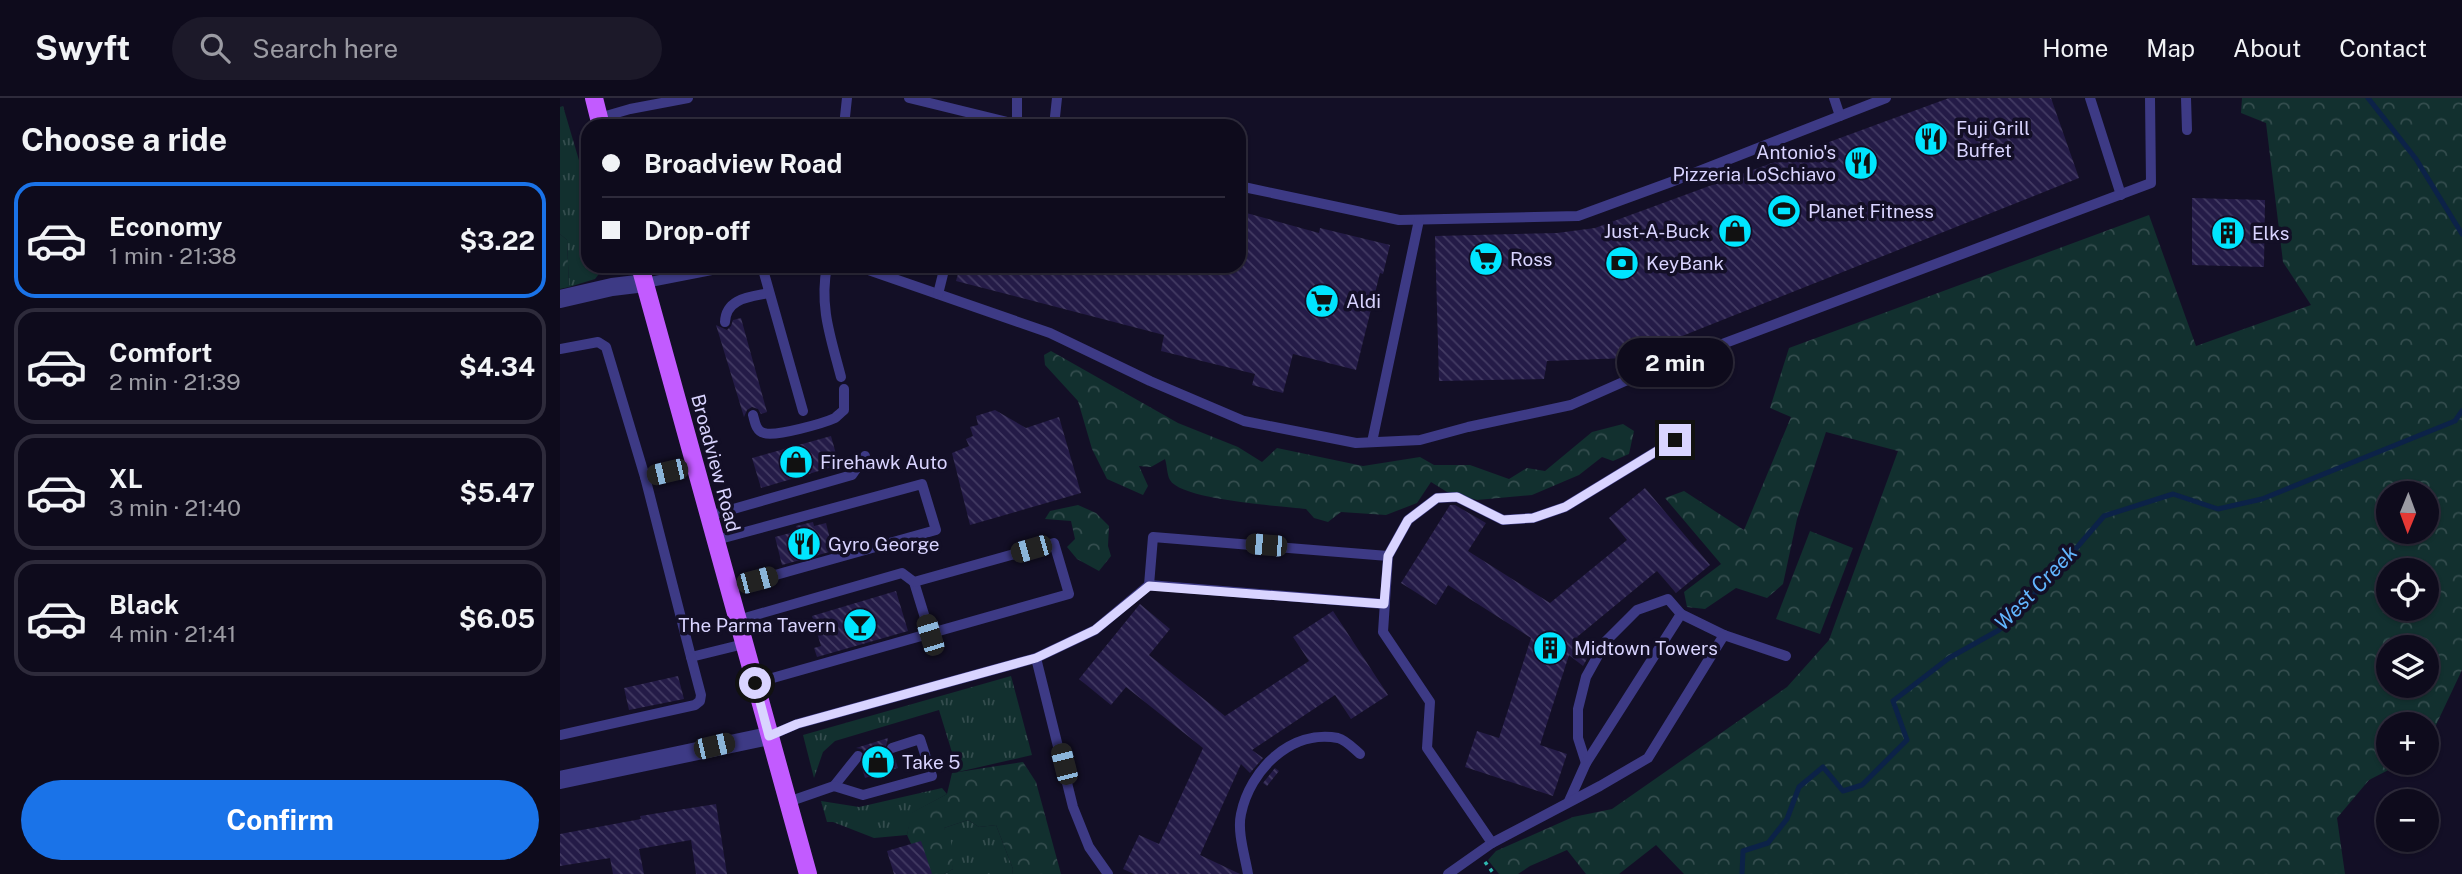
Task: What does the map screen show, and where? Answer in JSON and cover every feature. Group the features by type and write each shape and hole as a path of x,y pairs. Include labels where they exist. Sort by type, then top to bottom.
{"main road":[{"path":"594,98 599,119"},
{"name":"Broadview Road","path":"642,274 807,874"}],"street":[{"path":"560,299 612,287 642,274"},
{"path":"560,780 769,736"}],"lane":[{"path":"607,119 630,109 688,98"},
{"path":"845,119 847,98"},
{"path":"909,98 976,119"},
{"path":"1017,98 1020,119"},
{"path":"1056,98 1056,119"},
{"path":"1834,98 1840,116"},
{"path":"1246,187 1399,220 1578,216 1671,183 1886,98"},
{"path":"2090,98 2122,195"},
{"path":"878,273 1051,333 1150,381 1244,421 1356,443 1420,440 1571,405 1632,378 2151,183 2150,98"},
{"path":"2186,98 2187,130"},
{"path":"1372,442 1419,220"},
{"path":"764,273 803,411"},
{"path":"826,273 824,314 841,377"},
{"path":"938,293 943,273"},
{"path":"725,322 725,313 735,302 769,293"},
{"path":"560,349 598,342 606,347 645,477 701,695 700,701 695,705 560,736"},
{"path":"753,415 757,428 764,433 777,433 806,426 836,417 844,410 844,389"},
{"path":"1492,843 1427,748 1430,702 1383,632 1388,556 1408,520 1437,498 1457,497 1503,520 1533,518 1565,507 1675,440"},
{"path":"709,516 852,475 865,456"},
{"path":"645,477 695,466"},
{"path":"716,540 922,484 936,530 729,588"},
{"path":"1149,586 1153,537 1388,556"},
{"path":"755,683 1069,594 1054,542 914,582"},
{"path":"738,620 902,573 914,582 930,635"},
{"path":"769,736 797,724 1036,658 1095,630 1149,586 1384,604"},
{"path":"1586,763 1578,738 1578,709 1586,677 1605,641 1637,610 1668,599 1682,614 1724,635 1786,656"},
{"path":"1569,800 1586,763 1682,614"},
{"path":"1448,874 1492,843 1648,758 1724,635"},
{"path":"691,657 744,644"},
{"path":"1036,658 1073,807 1089,847 1108,874"},
{"path":"1248,874 1241,816 1254,783 1271,758 1306,738 1341,738 1360,754"},
{"path":"834,786 863,795 932,776 920,739 891,748"},
{"path":"788,802 834,786 858,756"}],"path":[{"path":"1485,863 1494,874"}],"green space":[{"path":"2242,98 2462,98 2462,670 2439,719 2439,712 2376,712 2376,775 2379,775 2369,780 2337,818 2345,874 1684,874 1656,845 1619,874 1586,874 1567,850 1518,874 1499,874 1488,860 1496,851 1573,817 1612,809 1787,687 1829,640 1898,451 1826,432 1797,519 1783,584 1767,598 1736,588 1705,609 1687,607 1684,592 1721,564 1665,498 1684,491 1744,530 1791,417 1770,408 1789,348 2149,215 2196,346 2311,305 2283,262 2266,123 2241,113"},
{"path":"563,106 581,167 581,273 600,273 595,279 569,287 567,240 560,234 560,107"},
{"path":"560,234 567,240 569,287 560,289"},
{"path":"1051,351 1178,423 1238,447 1262,462 1277,448 1363,466 1420,457 1434,465 1470,465 1509,479 1527,468 1545,471 1592,432 1623,424 1634,431 1629,454 1613,461 1602,457 1579,475 1532,495 1477,500 1447,492 1431,482 1417,503 1386,515 1341,512 1328,522 1314,518 1306,509 1233,501 1192,493 1170,480 1165,459 1151,467 1139,466 1148,486 1143,495 1107,479 1092,449 1078,401 1045,365 1044,355"},
{"path":"1078,505 1096,513 1109,526 1108,546 1111,556 1099,571 1077,559 1067,547 1075,539 1071,521 1045,519 1050,511"},
{"path":"1810,531 1853,548 1820,634 1776,619"},
{"path":"1011,676 1032,755 958,772 939,710 835,741 823,752 814,778 803,735"},
{"path":"1023,762 1036,782 1061,874 1012,874 1013,869 996,825 979,827 968,820 944,828 951,842 953,869 944,874 925,874 907,835 911,813 947,794 952,773"},
{"path":"942,788 947,794 912,813 907,835 874,838 827,822 821,801 859,807"},
{"path":"968,820 979,827 996,825 1013,869 1012,874 944,874 953,869 944,828"}],"building":[{"path":"1949,98 2051,98 2079,178 1627,358 1547,361 1544,379 1439,381 1435,236 1557,233 1595,228"},
{"name":"Elks","path":"2192,198 2265,200 2264,267 2192,265"},
{"path":"1246,213 1319,233 1320,228 1390,245 1383,274 1380,273 1356,370 1293,354 1283,393 1252,385 1255,374 1161,351 1164,335 956,281 958,273 1246,273"},
{"path":"741,318 767,412 761,414 758,409 752,407 744,417 716,325 727,330 733,320"},
{"path":"995,410 1026,428 1059,417 1081,493 970,525 952,453 969,446 966,439 973,436 970,427 978,425 976,416"},
{"name":"Firehawk Auto","path":"831,436 839,465 761,488 752,458"},
{"name":"Midtown Towers","path":"1645,488 1710,565 1676,593 1657,571 1577,637 1593,648 1583,666 1569,655 1540,745 1567,754 1553,796 1465,767 1477,731 1499,738 1531,638 1448,585 1436,605 1401,583 1450,505 1455,505 1486,523 1468,551 1550,603 1627,540 1609,518"},
{"name":"Gyro George","path":"813,522 814,526 826,523 833,551 782,565 775,537 798,531 796,526"},
{"name":"The Parma Tavern","path":"896,591 908,631 817,657 814,648 821,646 812,616"},
{"path":"1140,604 1170,629 1149,655 1225,716 1309,661 1293,637 1333,611 1388,695 1351,719 1335,695 1252,750 1263,758 1250,773 1241,764 1200,855 1240,874 1134,874 1123,869 1139,835 1159,844 1203,748 1126,687 1111,705 1079,679"},
{"path":"678,676 684,699 629,710 624,688"},
{"name":"Take 5","path":"888,738 885,751 894,756 898,768 865,778 861,765 865,754 862,749 856,748"},
{"path":"1275,768 1279,771 1267,786 1263,783"},
{"path":"716,804 727,874 696,874 691,840 639,849 644,874 613,874 610,858 560,866 560,834 641,819 640,816"},
{"path":"921,841 932,874 894,874 887,851"}],"waterway":[{"name":"West Creek","path":"2368,98 2416,159 2462,234"},
{"name":"West Creek","path":"1742,874 1743,851 1768,843 1787,819 1799,787 1823,767 1843,791 1862,785 1907,740 1893,701 1949,658 1999,630 2054,574 2104,516 2173,494 2218,509 2262,499 2455,421 2462,411"}],"place":[{"name":"Fuji Grill Buffet","path":"1931,139"},
{"name":"Antonio's Pizzeria LoSchiavo","path":"1861,163"},
{"name":"Planet Fitness","path":"1784,211"},
{"name":"Just-A-Buck","path":"1735,231"},
{"name":"Elks","path":"2228,233"},
{"name":"Ross","path":"1486,259"},
{"name":"KeyBank","path":"1622,263"},
{"name":"Aldi","path":"1322,301"},
{"name":"Firehawk Auto","path":"796,462"},
{"name":"Gyro George","path":"804,544"},
{"name":"The Parma Tavern","path":"860,625"},
{"name":"Midtown Towers","path":"1550,648"},
{"name":"Take 5","path":"878,762"}],"route":[{"path":"755,683 769,736 797,724 1036,658 1095,630 1149,586 1384,604 1388,556 1408,520 1437,498 1457,497 1503,520 1533,518 1565,507 1675,440"}]}
